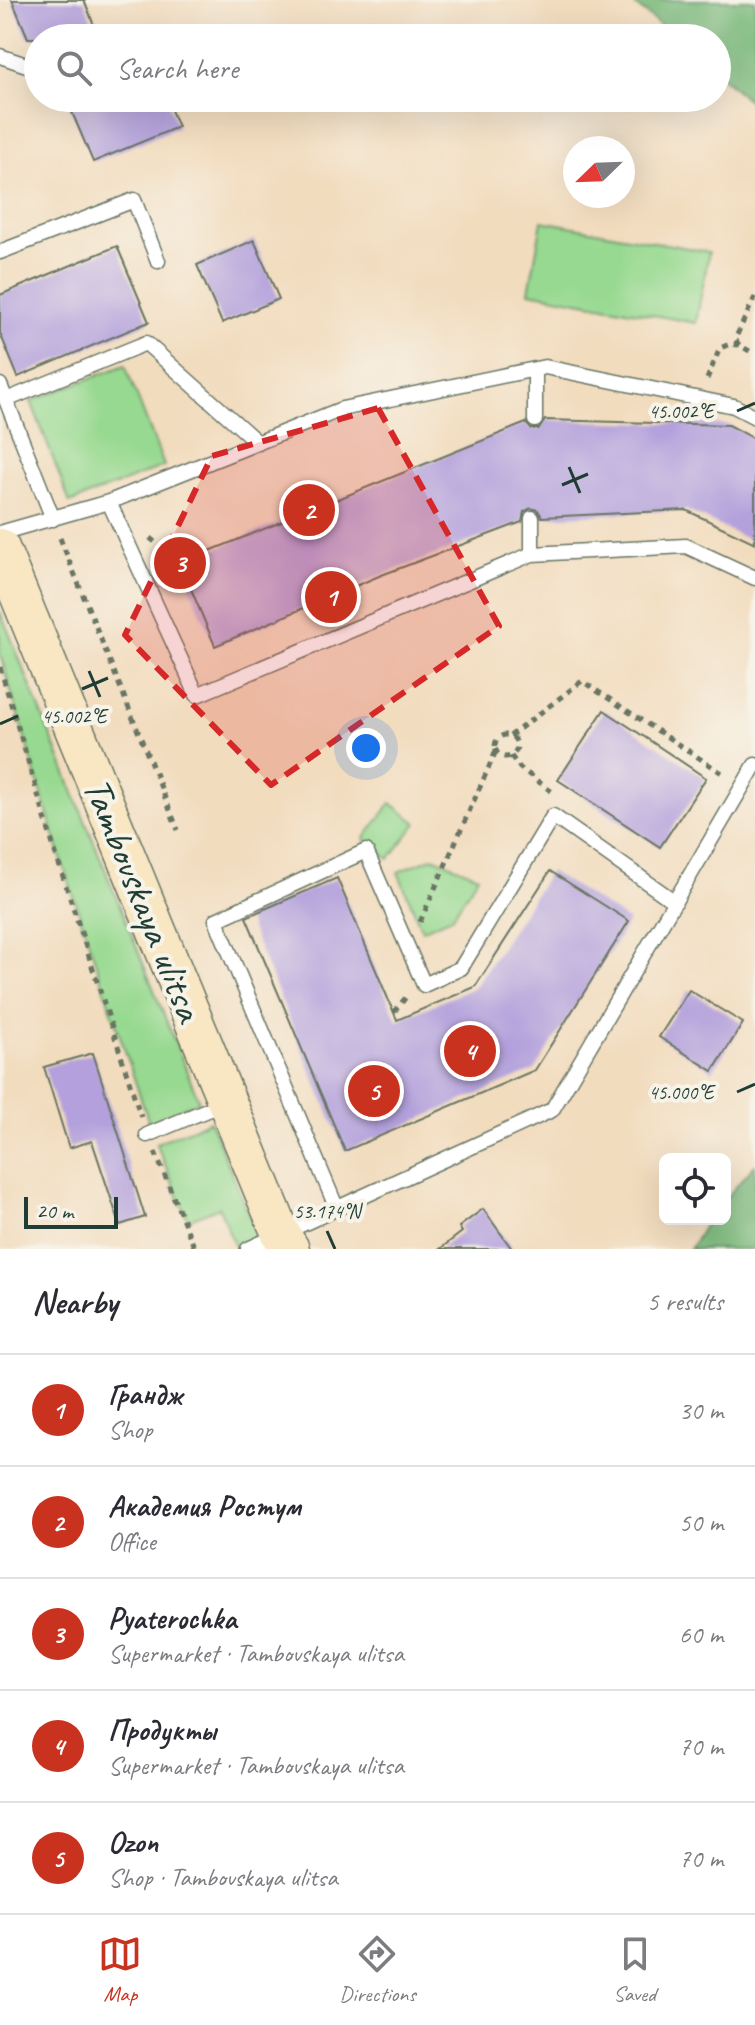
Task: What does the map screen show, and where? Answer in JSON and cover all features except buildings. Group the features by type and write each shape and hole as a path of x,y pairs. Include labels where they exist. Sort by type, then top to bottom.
{"main road":[{"name":"Tambovskaya ulitsa","path":"0,548 226,1102 273,1244"}],"lane":[{"path":"0,56 24,64"},
{"path":"0,252 134,200 158,261"},
{"path":"53,519 3,392 146,343 258,443"},
{"path":"0,533 109,502 342,409 545,367 734,406 755,417"},
{"path":"535,370 535,420"},
{"path":"109,502 197,695 532,554 686,546 755,578"},
{"path":"532,518 532,554"},
{"path":"273,1244 337,1209 552,1110 755,765"},
{"path":"337,1209 216,920 366,851 424,985 461,968 553,816 675,902"},
{"path":"147,1135 226,1102"}],"path":[{"path":"739,345 735,339 755,297"},
{"path":"700,399 720,348 739,345 755,354"},
{"path":"53,519 178,830"},
{"path":"142,531 180,563"},
{"path":"0,667 56,855 147,1135 195,1249"},
{"path":"408,946 496,751 498,739 510,736 582,681 731,779"},
{"path":"496,751 507,757 514,753 517,746 510,736"}],"highlighted area":[{"path":"378,408 499,626 271,785 125,635 212,456"}],"green space":[{"path":"629,0 755,0 755,106 731,85 731,24 659,24"},
{"path":"542,221 709,252 696,323 529,292"},
{"path":"125,365 164,466 70,503 31,401"},
{"path":"0,611 199,1101 149,1123 59,852 0,654"},
{"path":"391,803 417,823 389,859 364,839"},
{"path":"433,857 478,876 452,917 422,930 398,872"},
{"path":"210,1121 258,1237 235,1247 219,1207 188,1220 156,1143"},
{"path":"755,1165 755,1249 690,1249 704,1225 731,1225 731,1192"}],"place":[{"name":"Академия Ростум","path":"309,510"},
{"name":"Pyaterochka","path":"180,563"},
{"name":"Грандж","path":"331,597"},
{"name":"Продукты","path":"470,1051"},
{"name":"Ozon","path":"374,1091"}]}
